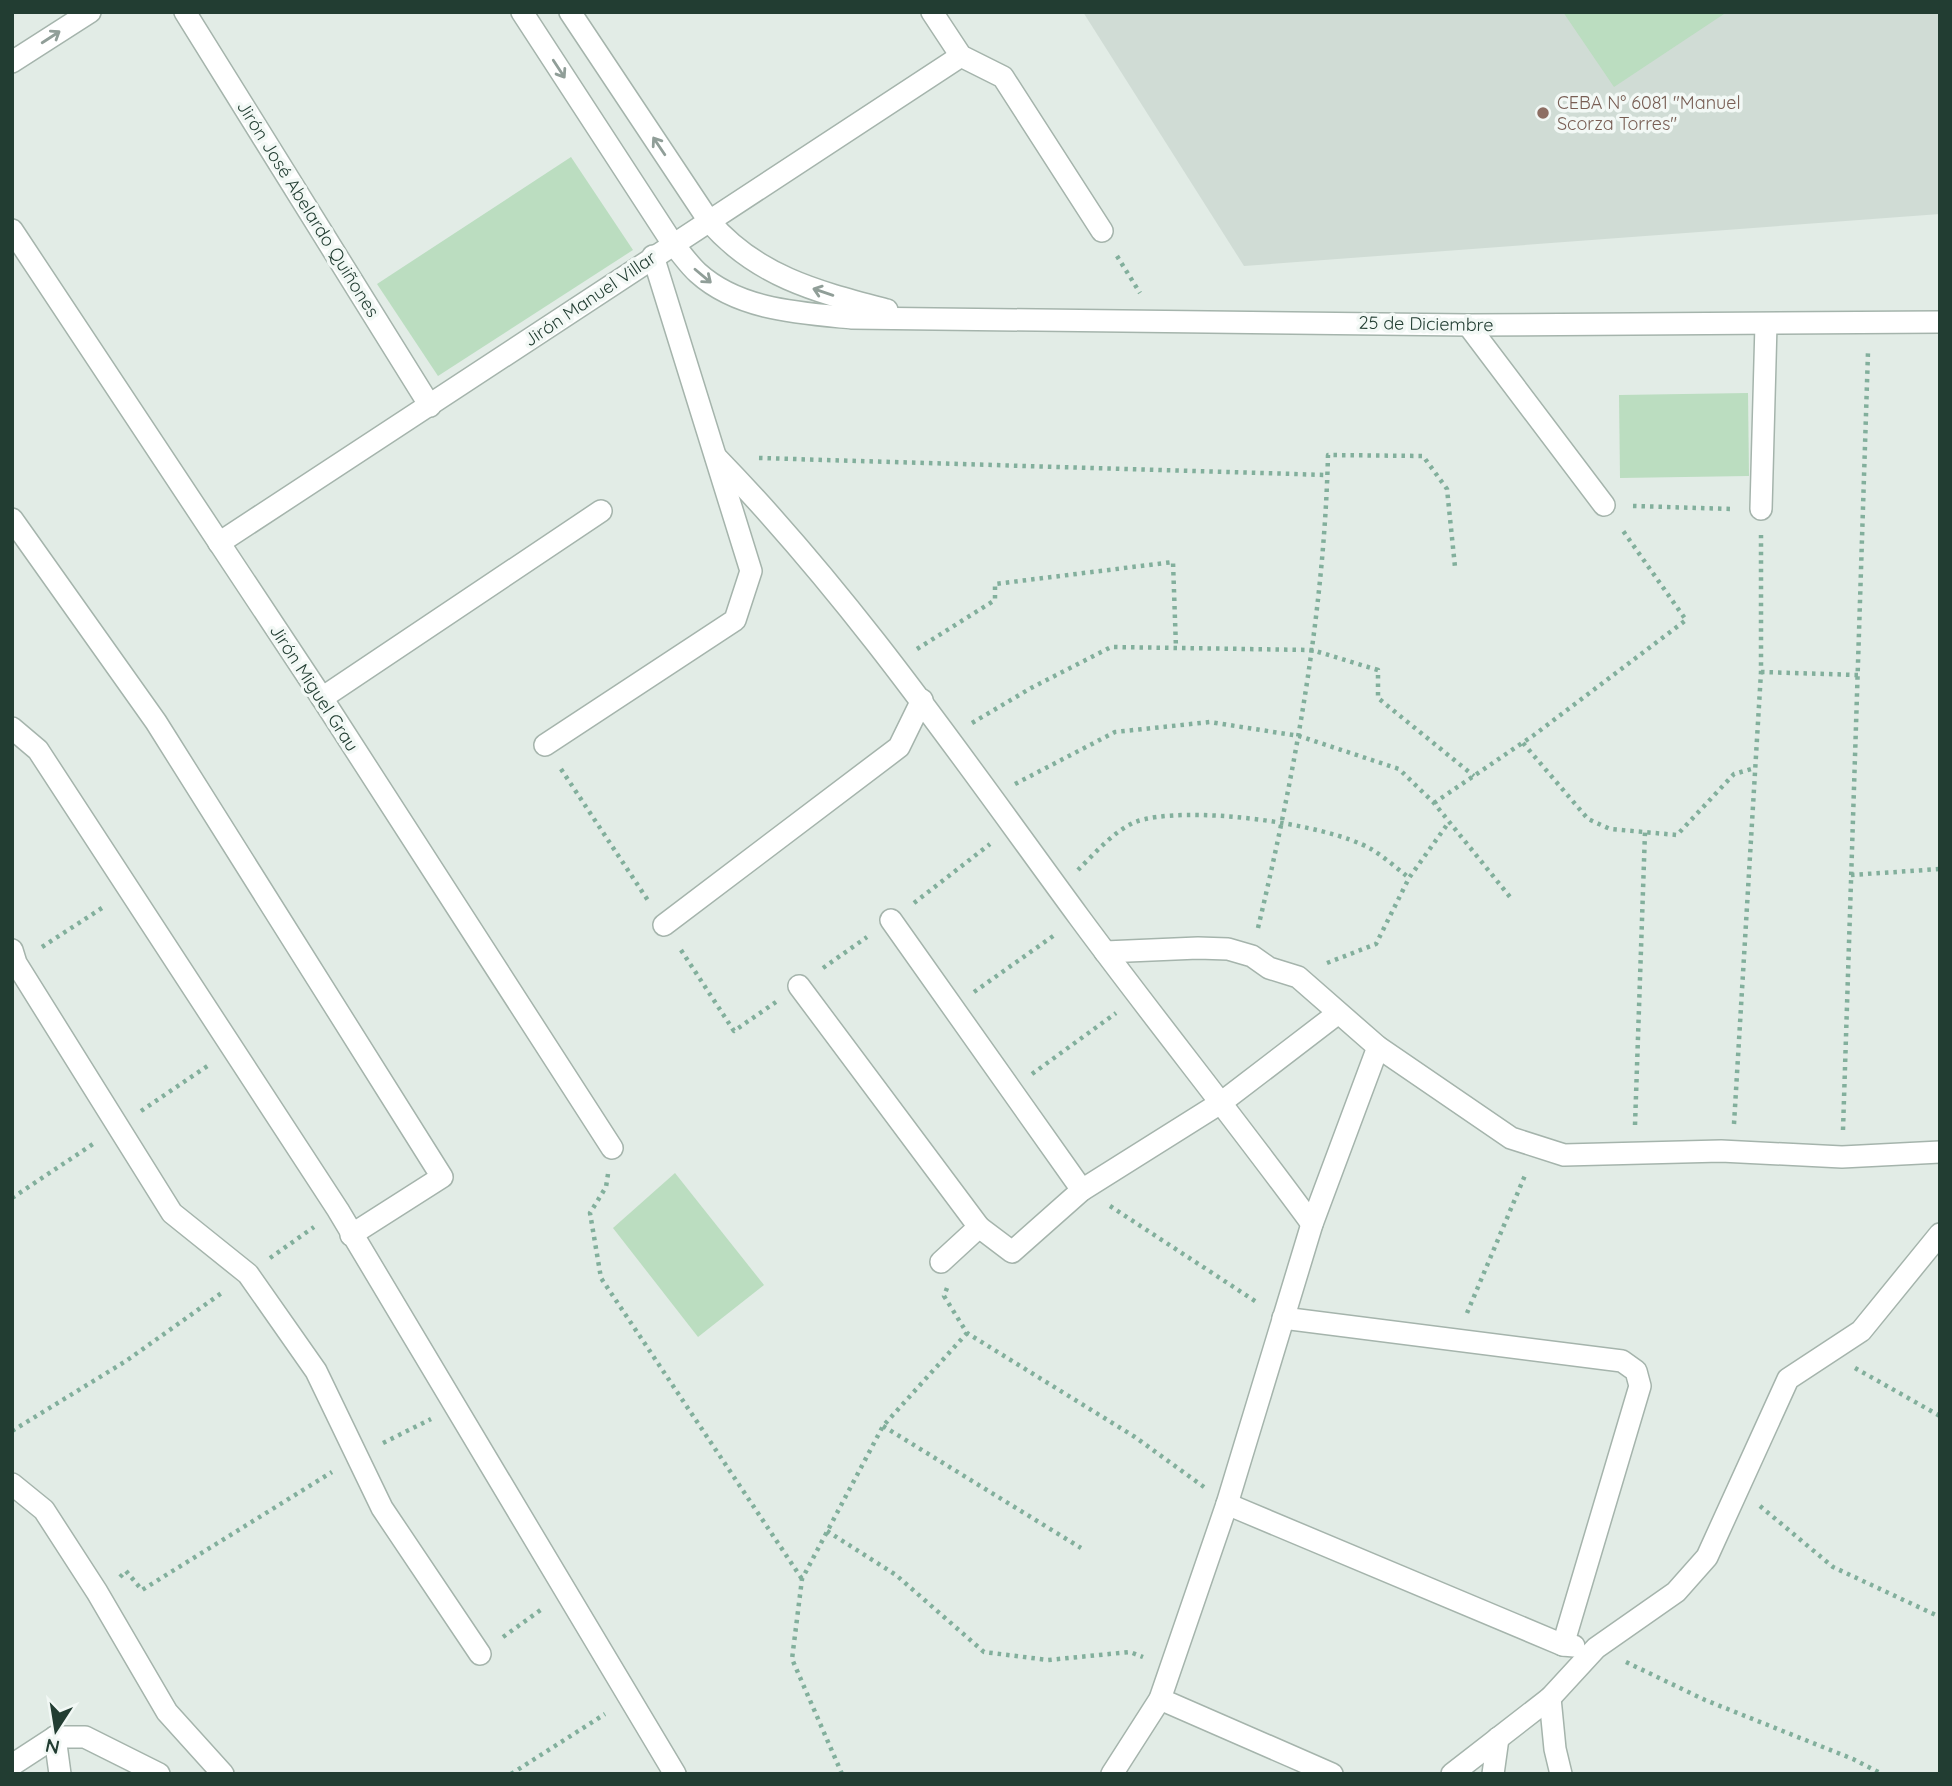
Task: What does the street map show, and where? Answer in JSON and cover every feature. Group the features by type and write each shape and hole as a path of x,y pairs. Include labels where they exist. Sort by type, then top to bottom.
{"street":[{"path":"12,62 90,12"},
{"name":"Jirón José Abelardo Quiñones","path":"185,12 430,406"},
{"path":"522,12 673,244 697,273 723,291 762,306 852,317 913,317"},
{"path":"570,12 709,221 729,244 762,268 836,296 913,317"},
{"path":"932,12 961,55 1003,77 1102,231"},
{"name":"Jirón Manuel Villar","path":"219,542 961,55"},
{"name":"Jirón Miguel Grau","path":"12,230 322,698 612,1148"},
{"path":"545,745 735,620 751,571 653,256"},
{"name":"25 de Diciembre","path":"913,317 1468,325 1940,322"},
{"path":"1761,509 1766,324"},
{"path":"1468,325 1604,505"},
{"path":"716,457 764,506 922,700 1105,952 1223,1102 1312,1224"},
{"path":"322,698 601,511"},
{"path":"12,519 156,722 442,1177 351,1235"},
{"path":"664,925 899,747 922,700"},
{"path":"12,728 38,750 338,1210 675,1774"},
{"path":"891,920 1082,1190"},
{"path":"1105,952 1198,948 1228,949 1252,956 1269,968 1298,977 1337,1014 1378,1046 1511,1138 1564,1156 1733,1152 1842,1157 1940,1152"},
{"path":"14,957 172,1213 247,1274 316,1371 382,1508 480,1654"},
{"path":"799,986 979,1227 1012,1252 1082,1190 1223,1102 1337,1014"},
{"path":"1112,1774 1160,1699 1227,1504 1312,1224 1378,1046"},
{"path":"941,1262 979,1227"},
{"path":"1452,1774 1550,1698 1597,1648 1676,1592 1707,1558 1788,1379 1861,1331 1940,1234"},
{"path":"1283,1318 1622,1361 1636,1371 1640,1386 1563,1645"},
{"path":"12,1484 44,1510 100,1597 167,1712 223,1774"},
{"path":"1227,1504 1563,1645 1597,1648"},
{"path":"1550,1698 1555,1749 1561,1774"},
{"path":"1160,1699 1332,1774"},
{"path":"55,1737 60,1774"},
{"path":"12,1765 55,1737 85,1737 159,1774"},
{"path":"1493,1774 1498,1738"}],"path":[{"path":"1102,231 1157,321"},
{"path":"1842,1157 1869,323"},
{"path":"1252,956 1283,823 1299,736 1312,650 1328,455 1423,456 1447,489 1455,567"},
{"path":"716,457 1327,475"},
{"path":"1604,505 1761,509 1761,672 1733,1152"},
{"path":"1434,803 1523,743 1686,620 1604,505"},
{"path":"894,664 995,600 995,584 1173,562 1176,648"},
{"path":"949,737 1031,688 1111,647 1312,650 1378,670 1378,698 1474,776"},
{"path":"1761,672 1858,675"},
{"path":"992,797 1115,733 1210,722 1299,736 1399,769 1434,803 1510,897"},
{"path":"1523,743 1588,819 1610,830 1677,835 1734,774 1755,768"},
{"path":"545,745 734,1031"},
{"path":"1059,890 1100,848 1135,822 1191,814 1283,823 1369,849 1409,878"},
{"path":"1298,977 1376,944 1409,878 1449,822"},
{"path":"1634,1155 1645,832"},
{"path":"1851,875 1940,869"},
{"path":"14,957 129,891"},
{"path":"952,1007 1079,917"},
{"path":"1010,1090 1139,996"},
{"path":"1455,1340 1537,1147"},
{"path":"612,1148 606,1187 590,1213 600,1278 802,1579"},
{"path":"1082,1190 1283,1318"},
{"path":"12,1431 126,1361 338,1210"},
{"path":"941,1262 952,1275 944,1296 967,1333 1135,1437 1227,1504"},
{"path":"842,1774 792,1659 802,1579 883,1426 967,1333"},
{"path":"1828,1353 1940,1416"},
{"path":"100,1597 127,1571 142,1590 358,1456 457,1406"},
{"path":"883,1426 1081,1548"},
{"path":"1738,1488 1833,1567 1940,1617"},
{"path":"827,1531 896,1575 984,1652 1048,1660 1130,1652 1171,1667"},
{"path":"480,1654 567,1591"},
{"path":"1597,1648 1705,1700 1853,1759 1882,1774"},
{"path":"512,1774 629,1699"}],"shaded area":[{"name":"CEBA N° 6081 \"Manuel Scorza Torres\"","path":"1083,12 1940,12 1940,214 1244,266"}],"green space":[{"path":"1563,12 1727,12 1614,87"},
{"path":"571,157 633,250 438,376 377,284"},
{"path":"1748,393 1749,476 1620,478 1619,395"},
{"path":"675,1173 764,1285 698,1337 613,1228"}],"place":[{"name":"CEBA N° 6081 \"Manuel Scorza Torres\"","path":"1543,113"}]}
